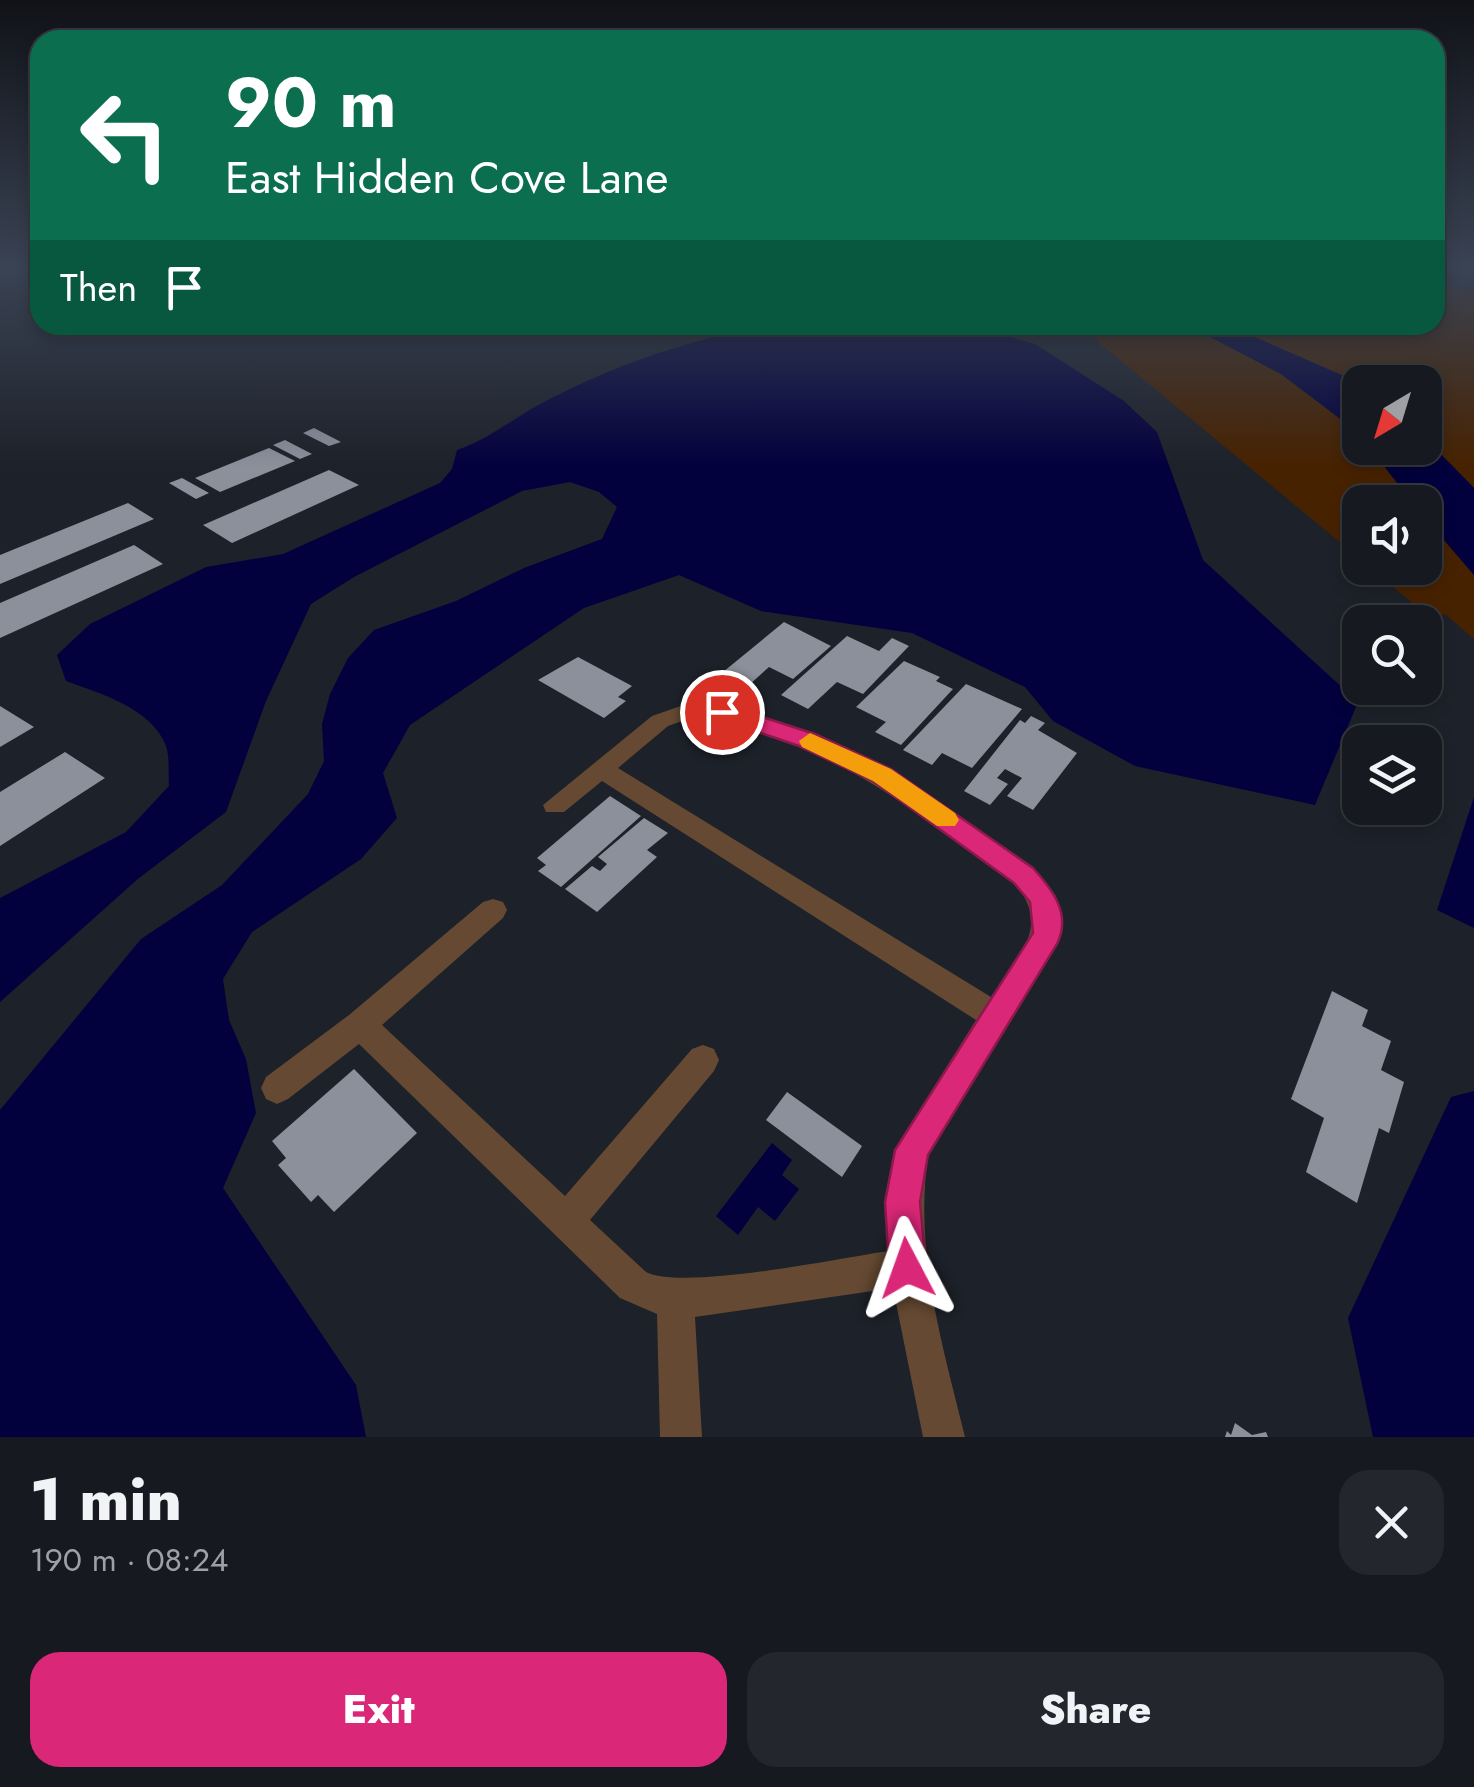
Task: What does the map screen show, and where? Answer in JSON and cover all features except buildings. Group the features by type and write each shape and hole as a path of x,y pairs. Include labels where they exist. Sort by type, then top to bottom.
{"street":[{"path":"556,805 660,720 695,708 722,712 807,740 882,775 1024,875 1042,896 1047,935 912,1150 902,1202 907,1268 944,1437"},
{"path":"600,768 997,1017"},
{"path":"277,1088 360,1025 493,910"},
{"path":"360,1025 633,1285 675,1300 907,1268"},
{"path":"566,1220 703,1060"},
{"path":"675,1300 681,1437"}],"shaded area":[{"path":"1474,334 1474,488 1442,455 1442,365 1342,365 1342,375 1250,335"},
{"path":"718,335 1002,335 1035,344 1124,401 1157,432 1203,560 1342,687 1342,705 1357,705 1348,725 1342,725 1342,740 1315,805 1135,766 1053,721 1025,687 912,633 761,611 679,575 584,608 410,725 383,773 397,818 361,859 252,932 223,979 229,1020 246,1059 256,1113 223,1188 356,1385 366,1437 0,1437 0,1110 141,939 222,885 308,794 324,761 322,724 330,694 348,658 374,630 456,601 524,568 602,539 617,507 599,492 570,482 522,491 354,577 311,604 266,701 226,812 139,878 0,1002 0,898 126,832 169,786 167,750 159,733 123,704 66,681 57,655 90,624 206,567 283,554 440,483 452,469 457,450 587,381"},
{"path":"1096,335 1206,335 1281,374 1342,417 1342,465 1383,465 1399,485 1342,485 1342,544 1097,341"},
{"path":"1206,335 1250,335 1342,375 1342,420 1281,374"},
{"path":"1442,455 1474,488 1474,575 1442,538 1442,485 1399,485 1383,465 1442,465"},
{"path":"1442,538 1474,575 1474,639 1442,615 1442,605 1415,605 1391,585 1442,585"},
{"path":"1474,797 1474,928 1437,910"},
{"path":"1474,1091 1474,1437 1373,1437 1348,1318 1451,1097"},
{"path":"772,1143 792,1160 782,1175 799,1189 775,1221 758,1207 738,1235 716,1216"}],"slow traffic":[{"path":"810,741 882,775 946,820"}],"route":[{"path":"722,712 807,740 882,775 1024,875 1042,896 1047,911 1047,935 912,1150 902,1202 907,1268"}]}
